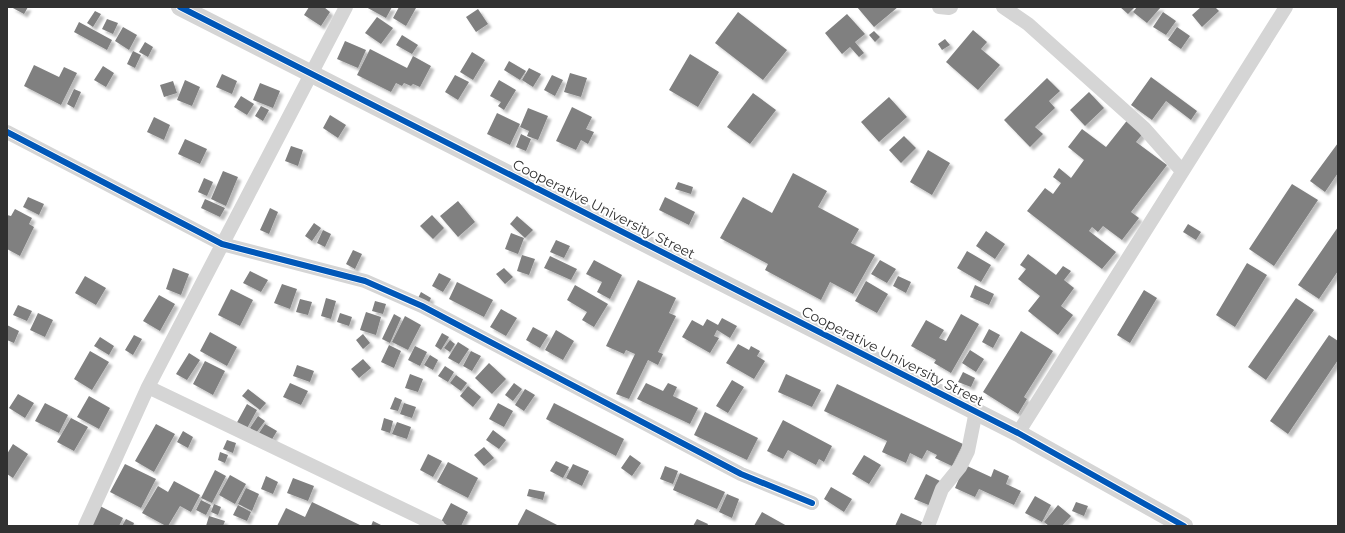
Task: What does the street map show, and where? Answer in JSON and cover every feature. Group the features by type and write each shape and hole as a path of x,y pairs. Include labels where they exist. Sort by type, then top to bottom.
{"street":[{"name":"Cooperative University Street","path":"180,7 976,411 1184,526"},
{"path":"85,526 148,387 346,7"},
{"path":"939,7 951,7"},
{"path":"1003,7 1028,24 1144,128 1182,171"},
{"path":"1018,433 1286,7"},
{"path":"7,132 222,244 365,281 422,306 741,474 812,503"},
{"path":"148,387 438,526"},
{"path":"928,526 942,489 960,467 968,451 976,411"}],"building":[{"path":"11,7 28,7 24,14"},
{"path":"309,7 324,7 330,12 321,26 304,15"},
{"path":"366,7 392,7 386,18"},
{"path":"399,7 416,8 406,26 393,18"},
{"path":"857,7 898,7 874,27"},
{"path":"1120,7 1135,7 1128,14"},
{"path":"1137,7 1161,7 1147,23 1133,12"},
{"path":"1201,7 1215,7 1219,11 1202,27 1192,15"},
{"path":"478,9 488,24 476,32 466,17"},
{"path":"95,11 101,14 93,27 87,23"},
{"path":"738,12 787,50 763,80 715,43"},
{"path":"1163,12 1176,21 1166,35 1153,27"},
{"path":"847,14 865,34 855,42 864,53 859,57 850,47 842,54 825,33"},
{"path":"377,17 393,28 381,44 365,33"},
{"path":"107,19 118,23 113,34 102,29"},
{"path":"79,22 112,40 107,50 74,32"},
{"path":"123,27 137,35 129,50 115,41"},
{"path":"1177,27 1190,36 1181,49 1168,40"},
{"path":"973,30 987,42 981,49 1000,65 978,90 946,62"},
{"path":"874,31 880,37 875,42 869,35"},
{"path":"402,35 418,45 412,54 396,45"},
{"path":"945,39 950,45 942,50 938,44"},
{"path":"345,41 366,50 358,68 337,59"},
{"path":"145,42 153,47 148,57 139,52"},
{"path":"370,49 407,68 413,56 431,66 420,87 413,84 411,86 404,83 402,86 396,83 391,92 357,75"},
{"path":"133,51 141,55 135,68 127,64"},
{"path":"472,52 485,60 473,80 460,72"},
{"path":"690,54 719,72 698,107 669,90"},
{"path":"509,61 526,71 520,80 504,70"},
{"path":"34,65 59,77 64,67 77,73 61,105 24,86"},
{"path":"103,66 114,73 106,87 94,80"},
{"path":"529,68 541,74 533,87 522,80"},
{"path":"570,73 587,78 581,97 564,92"},
{"path":"222,74 237,81 232,94 216,87"},
{"path":"455,75 469,82 458,100 445,92"},
{"path":"552,75 563,80 555,96 544,90"},
{"path":"1151,77 1197,111 1191,120 1166,101 1152,120 1131,105"},
{"path":"1047,78 1060,91 1049,101 1055,108 1035,127 1043,134 1030,147 1004,120"},
{"path":"185,80 200,87 192,106 177,100"},
{"path":"499,80 516,90 504,110 498,106 501,102 490,96"},
{"path":"173,81 177,93 164,97 160,85"},
{"path":"260,83 280,91 273,108 253,100"},
{"path":"74,89 81,92 74,108 67,104"},
{"path":"1089,92 1104,108 1085,126 1070,110"},
{"path":"753,93 776,110 750,144 727,127"},
{"path":"241,96 254,104 247,115 234,107"},
{"path":"889,97 907,117 879,142 861,122"},
{"path":"261,106 269,110 263,121 255,116"},
{"path":"572,107 592,117 586,129 594,132 588,144 581,140 576,150 556,141"},
{"path":"528,108 548,116 538,140 527,136 529,131 520,127"},
{"path":"497,113 520,124 510,145 487,134"},
{"path":"330,115 346,125 338,138 323,128"},
{"path":"154,117 170,125 164,140 147,132"},
{"path":"1129,118 1145,131 1136,142 1167,165 1131,212 1139,218 1122,240 1103,226 1098,232 1092,227 1089,231 1116,252 1102,269 1027,211 1045,188 1053,194 1061,183 1053,177 1059,168 1071,178 1084,160 1068,147 1082,129 1106,147"},
{"path":"521,134 531,139 526,151 516,147"},
{"path":"904,136 916,148 901,163 889,150"},
{"path":"185,139 207,149 200,164 178,154"},
{"path":"1338,143 1338,173 1325,192 1310,181"},
{"path":"291,146 303,150 298,166 285,161"},
{"path":"928,150 950,163 932,195 910,182"},
{"path":"223,171 238,177 226,206 211,199"},
{"path":"793,173 827,191 818,207 859,229 851,243 875,255 853,294 830,282 821,300 765,270 768,264 720,238 743,197 772,213"},
{"path":"204,178 213,182 207,196 198,192"},
{"path":"678,182 693,187 691,194 675,189"},
{"path":"1292,184 1318,200 1274,266 1249,249"},
{"path":"28,197 44,204 39,215 23,207"},
{"path":"665,197 695,212 689,225 659,210"},
{"path":"205,199 225,208 220,217 201,208"},
{"path":"458,201 475,222 458,237 440,216"},
{"path":"270,208 278,212 269,234 260,230"},
{"path":"15,209 32,218 29,224 34,227 20,256 7,249 7,215 11,216"},
{"path":"432,215 444,228 433,239 420,226"},
{"path":"517,216 533,230 525,238 510,224"},
{"path":"314,223 321,228 312,241 305,236"},
{"path":"1188,224 1201,232 1196,240 1183,232"},
{"path":"1338,227 1338,271 1319,299 1298,285"},
{"path":"323,230 331,234 325,247 317,243"},
{"path":"986,231 1005,244 995,259 976,246"},
{"path":"511,233 524,238 518,254 505,249"},
{"path":"556,240 570,246 564,258 550,252"},
{"path":"353,250 362,254 355,269 346,264"},
{"path":"967,251 991,265 981,282 957,268"},
{"path":"1028,254 1056,275 1063,266 1071,271 1064,280 1074,288 1061,306 1073,315 1058,335 1028,311 1040,296 1018,279 1026,269 1020,265"},
{"path":"522,255 535,259 529,275 517,271"},
{"path":"550,256 577,269 571,280 544,268"},
{"path":"594,260 622,275 610,299 597,292 602,282 586,274"},
{"path":"880,260 896,269 887,283 871,274"},
{"path":"1247,263 1267,275 1235,327 1216,315"},
{"path":"173,268 189,274 181,295 166,289"},
{"path":"504,268 513,277 505,284 496,274"},
{"path":"250,271 268,280 261,292 243,283"},
{"path":"439,273 451,279 443,292 432,286"},
{"path":"85,276 106,288 96,305 75,293"},
{"path":"898,276 911,282 906,293 893,286"},
{"path":"638,280 676,298 669,313 676,316 658,352 663,354 658,365 648,360 629,399 616,394 635,354 626,350 624,354 606,346"},
{"path":"866,281 888,294 877,313 855,301"},
{"path":"457,282 493,300 484,317 449,299"},
{"path":"282,284 297,289 290,309 274,303"},
{"path":"575,285 608,304 594,327 582,320 587,312 567,300"},
{"path":"975,285 994,294 989,305 970,297"},
{"path":"231,289 253,300 240,326 218,315"},
{"path":"1144,290 1157,298 1130,343 1117,335"},
{"path":"421,292 431,298 427,307 416,302"},
{"path":"159,295 175,304 160,331 143,321"},
{"path":"326,298 336,301 331,319 321,316"},
{"path":"1296,298 1314,310 1266,380 1248,367"},
{"path":"300,299 312,302 308,315 296,312"},
{"path":"375,301 386,304 383,314 372,311"},
{"path":"18,305 32,311 27,321 13,315"},
{"path":"501,309 517,318 506,336 490,327"},
{"path":"366,312 381,317 376,335 360,330"},
{"path":"38,313 53,320 45,337 30,330"},
{"path":"340,313 352,317 349,326 337,322"},
{"path":"394,314 401,318 390,343 382,339"},
{"path":"961,314 979,324 951,373 934,363 936,360 911,346 926,320 944,330 939,338 946,341"},
{"path":"405,316 421,325 408,350 392,342"},
{"path":"722,318 737,326 730,338 717,330 714,336 719,338 710,353 682,337 692,320 703,326 707,319 718,325"},
{"path":"7,325 19,331 14,343 7,340"},
{"path":"533,327 548,335 540,348 526,340"},
{"path":"989,329 1000,335 993,348 982,342"},
{"path":"556,330 574,341 563,360 545,350"},
{"path":"1021,331 1053,351 1024,397 1027,399 1018,414 983,392"},
{"path":"210,332 237,347 227,366 200,351"},
{"path":"442,333 449,337 441,350 435,346"},
{"path":"363,334 370,343 363,349 356,340"},
{"path":"134,335 142,339 133,355 125,350"},
{"path":"1329,335 1338,341 1338,360 1288,434 1270,421"},
{"path":"100,337 114,346 109,355 94,346"},
{"path":"450,340 455,344 450,352 444,348"},
{"path":"458,342 469,349 459,364 448,358"},
{"path":"738,344 749,350 751,346 760,351 757,356 765,361 754,379 726,363"},
{"path":"389,345 401,351 394,368 381,362"},
{"path":"415,346 427,352 420,366 408,360"},
{"path":"970,350 984,359 976,372 962,363"},
{"path":"90,351 109,362 92,390 74,379"},
{"path":"471,351 481,356 472,371 463,366"},
{"path":"189,353 200,360 187,380 176,374"},
{"path":"430,355 438,360 433,370 424,365"},
{"path":"363,359 371,368 359,378 351,369"},
{"path":"205,361 225,371 213,395 193,384"},
{"path":"489,363 506,379 492,394 475,378"},
{"path":"297,365 314,371 310,382 293,376"},
{"path":"445,366 454,372 448,382 438,376"},
{"path":"963,372 975,378 971,387 958,382"},
{"path":"410,374 423,379 418,392 405,388"},
{"path":"786,374 821,390 812,407 778,392"},
{"path":"456,375 467,383 461,391 450,383"},
{"path":"732,380 744,387 728,413 716,406"},
{"path":"290,383 308,391 301,405 283,397"},
{"path":"514,383 522,389 513,401 505,395"},
{"path":"646,383 663,391 668,383 677,387 673,396 698,408 690,424 637,399"},
{"path":"837,384 963,444 952,466 935,458 937,455 927,450 922,459 910,453 906,463 882,452 887,441 824,411"},
{"path":"468,386 481,397 473,407 460,396"},
{"path":"248,389 266,403 260,410 242,396"},
{"path":"525,389 535,395 524,411 515,405"},
{"path":"18,394 34,403 25,418 9,408"},
{"path":"89,396 110,408 99,429 77,417"},
{"path":"395,397 402,400 398,411 390,409"},
{"path":"45,403 68,415 59,433 35,421"},
{"path":"404,403 416,407 412,418 400,414"},
{"path":"498,403 513,411 504,427 489,419"},
{"path":"554,403 624,439 616,456 546,419"},
{"path":"247,404 257,410 245,432 235,426"},
{"path":"705,412 758,438 747,460 694,435"},
{"path":"258,416 265,421 256,433 250,428"},
{"path":"71,418 88,427 74,451 57,442"},
{"path":"384,418 393,421 390,433 381,430"},
{"path":"783,420 832,446 824,462 819,459 816,465 788,450 783,459 767,451"},
{"path":"397,422 411,427 407,439 392,434"},
{"path":"156,424 175,434 154,472 135,461"},
{"path":"265,424 277,431 271,441 259,433"},
{"path":"493,430 506,440 499,449 486,440"},
{"path":"183,431 193,437 188,448 177,442"},
{"path":"227,440 236,443 233,453 223,449"},
{"path":"13,444 28,454 13,478 7,474 7,454"},
{"path":"484,447 494,458 484,466 474,455"},
{"path":"220,452 228,455 225,463 218,460"},
{"path":"428,454 442,461 433,477 420,470"},
{"path":"630,455 641,463 632,476 621,468"},
{"path":"864,455 881,465 869,484 852,474"},
{"path":"556,461 569,467 563,478 550,471"},
{"path":"448,462 478,478 468,498 437,482"},
{"path":"125,464 156,479 141,508 110,492"},
{"path":"573,464 589,471 582,486 566,478"},
{"path":"965,465 991,477 994,469 1009,476 1006,484 1021,491 1014,505 979,489 975,497 955,488"},
{"path":"665,466 678,471 673,484 660,479"},
{"path":"215,470 226,476 212,503 201,498"},
{"path":"680,473 725,492 717,509 673,490"},
{"path":"926,474 942,482 931,506 914,499"},
{"path":"230,475 246,484 235,504 219,495"},
{"path":"266,476 278,482 273,494 261,489"},
{"path":"293,478 314,486 308,501 287,493"},
{"path":"174,481 200,495 191,512 180,506 168,526 166,526 142,513 158,486 168,492"},
{"path":"831,487 852,499 844,512 824,499"},
{"path":"246,488 259,494 252,511 238,504"},
{"path":"529,489 545,492 543,500 527,496"},
{"path":"727,494 739,499 732,518 719,512"},
{"path":"1035,496 1051,505 1042,522 1025,513"},
{"path":"201,500 211,505 206,515 196,510"},
{"path":"312,502 362,526 277,526 286,508 305,517"},
{"path":"1076,502 1088,506 1084,516 1072,511"},
{"path":"451,503 468,512 461,526 449,526 441,522"},
{"path":"214,504 221,507 218,515 211,512"},
{"path":"238,505 251,512 247,521 233,515"},
{"path":"1058,505 1071,516 1062,526 1049,526 1044,522"},
{"path":"100,506 123,518 119,526 90,526"},
{"path":"526,509 559,526 517,526"},
{"path":"762,512 787,526 754,526"},
{"path":"901,513 924,523 922,526 895,526"},
{"path":"209,516 225,521 223,526 206,526"},
{"path":"126,519 134,523 133,526 122,526"},
{"path":"697,519 708,524 707,526 693,526"},
{"path":"373,521 383,526 371,526"}],"cycle path":[{"path":"180,7 1018,433 1184,526"},
{"path":"7,132 222,244 365,281 422,306 741,474 812,503"}]}
